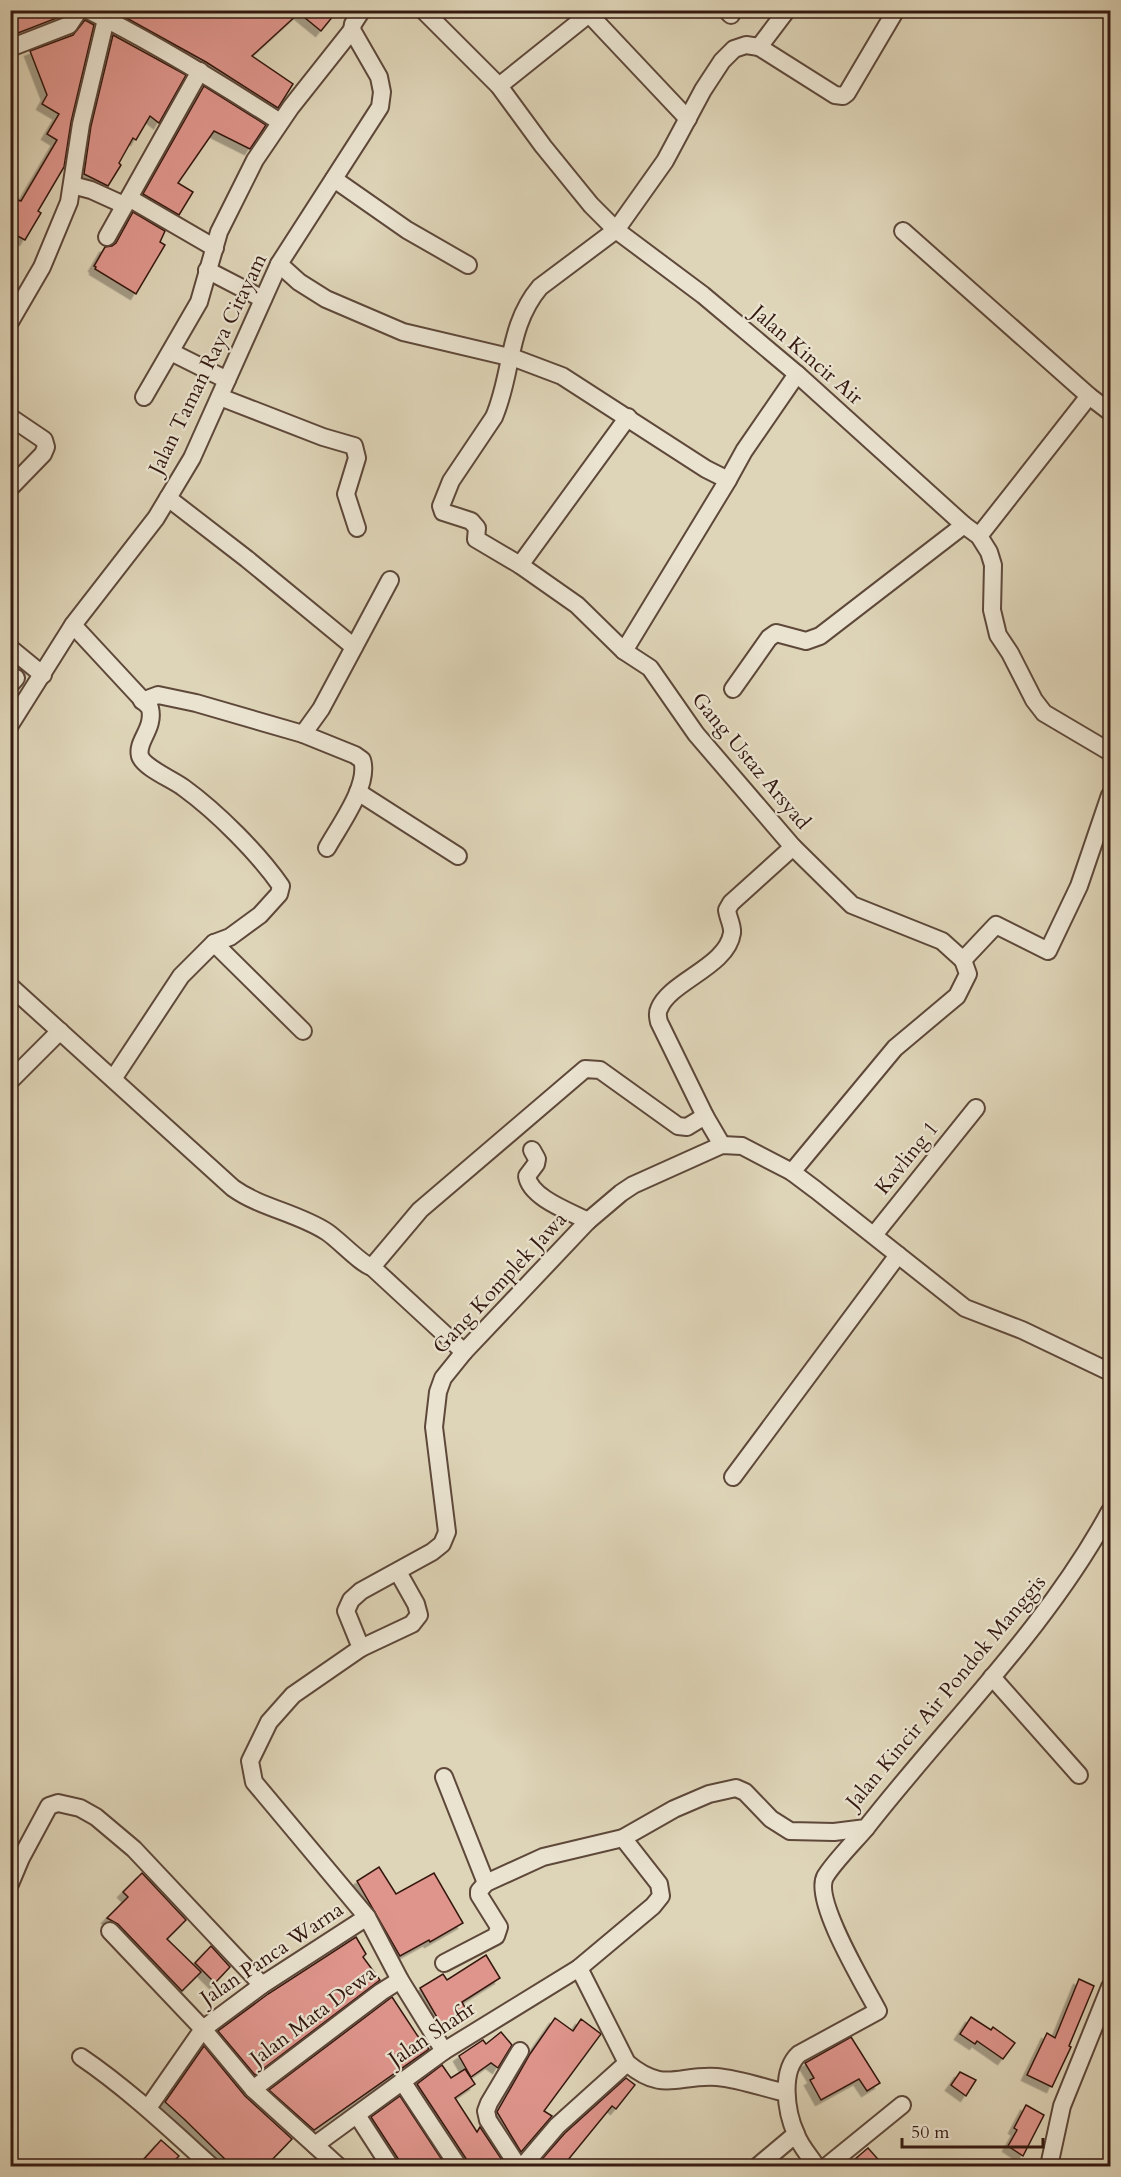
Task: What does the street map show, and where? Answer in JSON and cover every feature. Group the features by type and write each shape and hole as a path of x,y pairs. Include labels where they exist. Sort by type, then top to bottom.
{"street":[{"path":"10,48 69,26 79,10"},
{"path":"88,10 200,71 280,122"},
{"path":"144,397 199,302 219,232 255,160 280,122 352,30 352,24 362,10"},
{"name":"Jalan Kincir Air","path":"423,10 499,86 575,185 616,230 703,295 797,374 979,536 989,552 993,565 992,610 998,635 1034,700 1044,713 1110,752"},
{"path":"759,47 787,10"},
{"path":"510,357 510,348 519,320 530,299 540,287 616,230 665,161 702,90 722,61 734,49 746,45 759,47 835,94 843,96 847,93 896,10"},
{"path":"499,86 591,12 688,119"},
{"path":"10,322 42,267 69,202 81,124 106,19"},
{"name":"Jalan Taman Raya Citayam","path":"10,725 73,625 156,518 192,458 279,264 380,107 382,92 379,77 352,30"},
{"path":"107,237 200,71"},
{"path":"333,179 407,230 468,265"},
{"path":"72,185 127,201 214,248"},
{"path":"903,231 1110,412"},
{"path":"279,264 299,282 326,299 403,332 510,357 562,376 706,469 728,480"},
{"path":"207,270 263,299"},
{"path":"171,352 227,380"},
{"name":"Gang Ustaz Arsyad","path":"510,357 494,417 451,481 441,506 443,512 471,521 477,528 476,538 520,565 581,608 624,651 650,668 696,734 793,847 852,905 942,941 963,960"},
{"path":"624,651 744,451 797,374"},
{"path":"979,536 1089,396"},
{"path":"220,397 323,437 354,446 357,458 346,494 357,528"},
{"path":"10,417 44,440 46,447 43,454 10,488"},
{"path":"520,565 628,417"},
{"path":"168,498 247,558 354,647"},
{"path":"733,689 769,638 776,633 806,640 820,636 964,525"},
{"path":"303,734 321,708 390,580"},
{"path":"73,625 150,708 153,719 140,746 140,756 153,768 184,788 230,829 281,886 279,894 252,922 230,937 214,943 181,976 113,1079"},
{"path":"10,648 43,675"},
{"path":"142,701 159,695 177,699 303,734 362,760 362,781 358,792 327,848"},
{"path":"358,792 458,856"},
{"path":"792,1172 895,1048 957,996 968,974 963,960 996,925 1048,951 1079,886 1110,795"},
{"path":"793,847 731,903 727,910 732,934 721,953 663,1001 657,1011 659,1022 705,1116 722,1145 742,1146 792,1172 965,1308 1022,1330 1110,1372"},
{"path":"214,943 303,1031"},
{"path":"10,986 233,1188 255,1201 326,1231 366,1266 372,1267 464,1352"},
{"path":"10,1081 60,1031"},
{"path":"372,1267 420,1210 585,1069 600,1070 678,1126 687,1127 705,1116"},
{"name":"Kavling 1","path":"874,1235 976,1108"},
{"name":"Gang Komplek Jawa","path":"361,1648 346,1611 351,1600 361,1591 432,1552 442,1544 447,1532 434,1427 438,1392 443,1378 464,1352 588,1221 621,1193 633,1185 722,1145"},
{"path":"532,1150 537,1159 527,1176 532,1188 546,1200 588,1221"},
{"path":"733,1478 898,1255"},
{"name":"Jalan Kincir Air Pondok Manggis","path":"623,1838 709,1794 736,1788 745,1792 771,1819 790,1831 834,1832 866,1827 1055,1598 1088,1552 1110,1511"},
{"path":"398,1572 416,1604 419,1615 412,1624 361,1648 293,1695 269,1722 250,1761 254,1782 367,1917 400,1980 444,2051"},
{"path":"992,1677 1079,1775"},
{"path":"444,1777 486,1883"},
{"path":"10,1884 49,1806 58,1803 80,1808 96,1817 134,1849 262,1985"},
{"path":"816,2166 796,2134 786,2093 788,2068 799,2054 878,2011 830,1918 822,1887 826,1876 866,1827"},
{"path":"444,1963 496,1936 499,1927 479,1895 479,1891 486,1883 543,1857 623,1838 659,1884 661,1896 579,1968 627,2063 654,2080 668,2082 716,2077 786,2093"},
{"name":"Jalan Panca Warna","path":"148,2108 203,2029 262,1985 367,1917"},
{"path":"110,1931 203,2029 253,2089 338,2166"},
{"name":"Jalan Shafir","path":"315,2145 444,2051 579,1968"},
{"name":"Jalan Mata Dewa","path":"253,2089 400,1980"},
{"path":"1048,2166 1062,2106 1110,1987"},
{"path":"518,2166 488,2120 486,2111 520,2051"},
{"path":"81,2057 148,2108 211,2166"},
{"path":"523,2166 557,2126 627,2063"},
{"path":"402,2081 458,2166"},
{"path":"827,2166 902,2105"},
{"path":"357,2115 390,2166"},
{"path":"758,2166 796,2134"}],"building":[{"path":"12,10 66,10 62,16 18,33 10,31"},
{"path":"112,10 338,10 321,31 299,13 252,56 293,84 278,108 206,62"},
{"path":"85,20 94,25 71,122 64,167 38,211 41,213 25,240 10,232 10,213 18,200 21,201 57,140 47,134 59,114 42,104 47,95 30,51 73,35"},
{"path":"113,35 186,75 159,123 150,116 136,140 133,138 119,163 121,165 108,186 84,174 91,126"},
{"path":"204,86 266,125 250,149 214,131 178,183 193,192 179,215 143,194"},
{"path":"133,212 165,231 160,242 165,245 136,294 95,269 94,266 105,247 116,243"},
{"path":"379,1867 396,1894 434,1873 463,1923 400,1956 357,1881"},
{"path":"142,1873 186,1920 167,1939 201,1972 182,1991 118,1924 107,1918 128,1897 123,1892"},
{"path":"356,1937 366,1954 363,1957 380,1980 255,2075 218,2031 268,1994"},
{"path":"211,1946 230,1967 215,1983 195,1963"},
{"path":"486,1955 500,1978 462,2002 467,2011 442,2026 420,1988 443,1974 447,1980"},
{"path":"1079,1979 1094,1986 1069,2046 1071,2047 1052,2087 1027,2075 1047,2033 1055,2038"},
{"path":"392,1997 429,2049 314,2130 269,2090"},
{"path":"971,2017 991,2030 993,2027 1015,2043 1003,2059 977,2041 975,2044 960,2034"},
{"path":"555,2018 573,2031 581,2019 601,2034 544,2111 552,2116 521,2152 497,2112 530,2054"},
{"path":"501,2032 512,2045 498,2068 491,2063 471,2077 459,2056 483,2040 486,2044"},
{"path":"851,2037 880,2083 867,2091 859,2079 821,2100 810,2080 814,2078 805,2063"},
{"path":"204,2046 245,2096 292,2139 266,2166 232,2166 165,2102"},
{"path":"442,2065 451,2078 465,2069 475,2084 455,2098 477,2132 480,2127 504,2163 499,2166 468,2166 467,2160 417,2084"},
{"path":"960,2072 976,2080 966,2096 951,2085"},
{"path":"626,2078 635,2085 616,2109 612,2106 563,2166 536,2166 565,2133"},
{"path":"400,2096 446,2166 400,2166 399,2160 371,2117"},
{"path":"1026,2105 1044,2115 1023,2156 1008,2146 1017,2130 1014,2128"},
{"path":"161,2140 179,2156 169,2166 151,2166 144,2159"},
{"path":"868,2148 884,2166 847,2166"}]}
